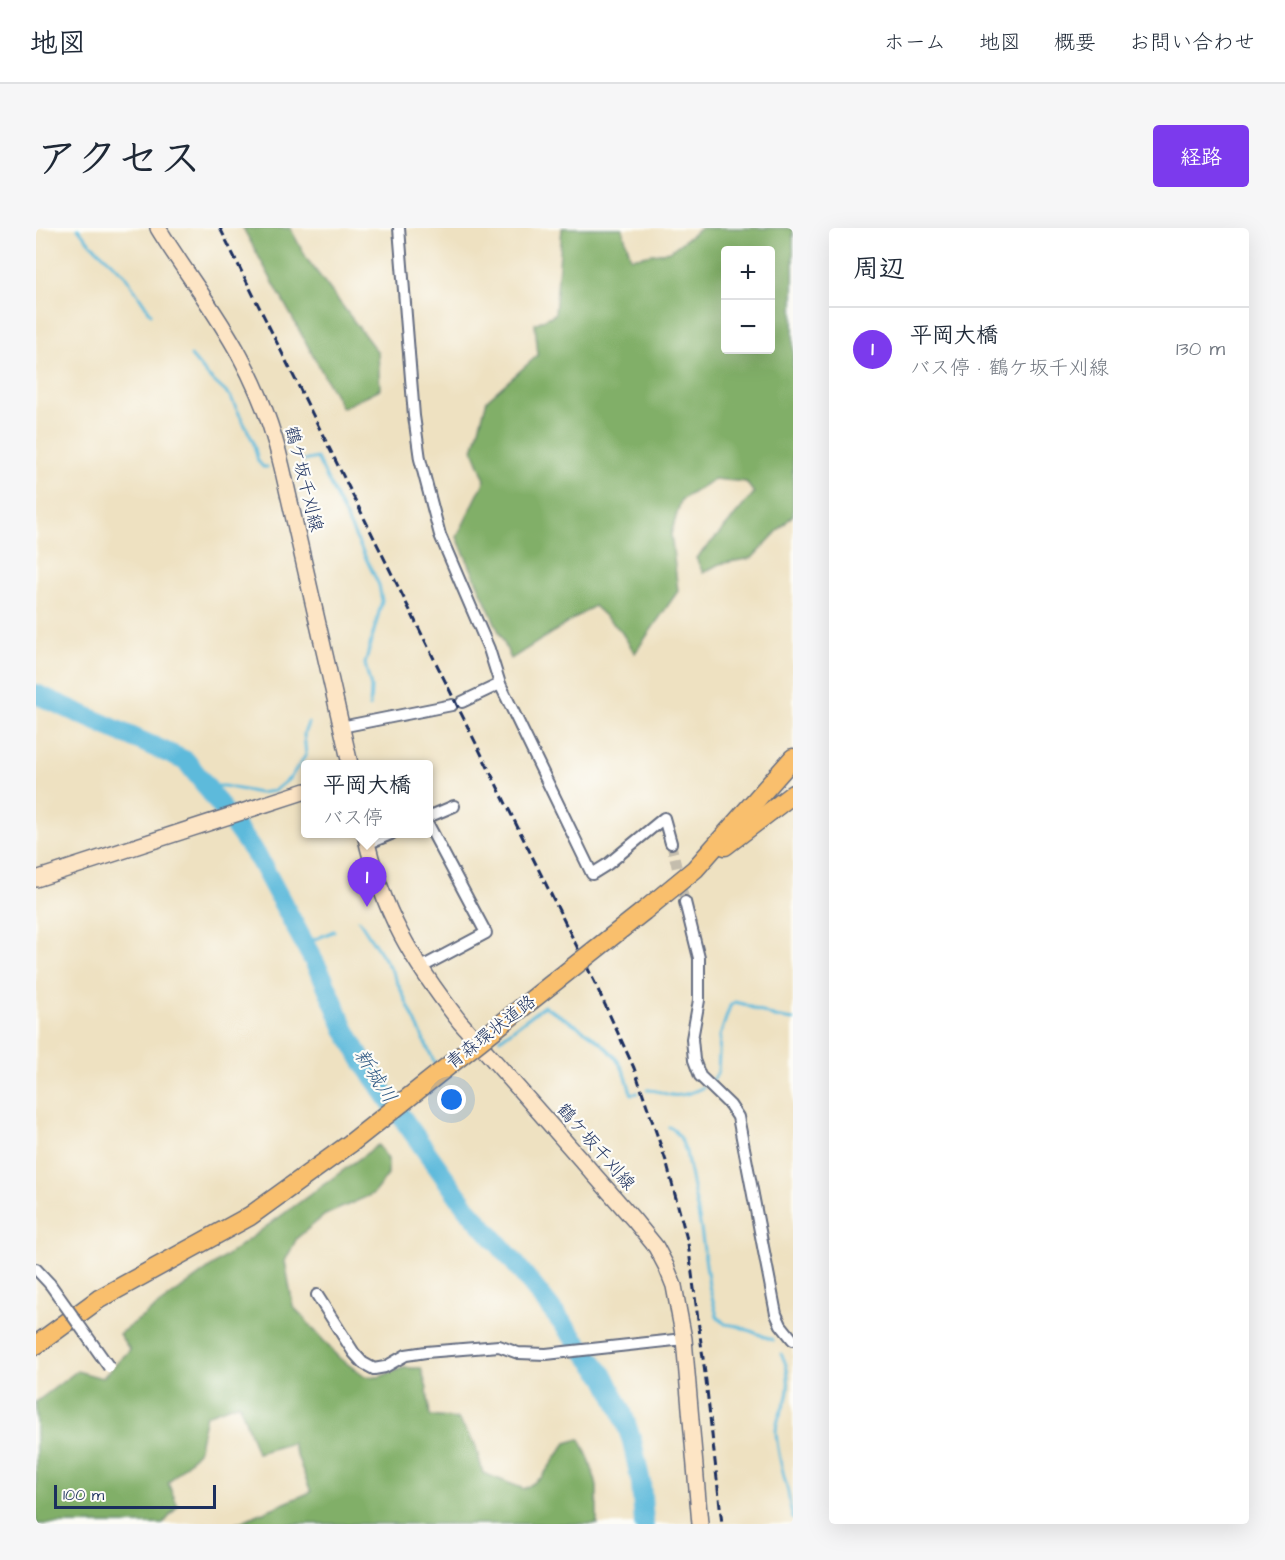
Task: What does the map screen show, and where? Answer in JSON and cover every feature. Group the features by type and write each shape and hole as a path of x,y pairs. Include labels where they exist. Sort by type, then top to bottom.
{"highway":[{"name":"青森環状道路","path":"36,1345 99,1299 250,1216 351,1143 695,869 793,758"},
{"path":"695,869 793,794"}],"main road":[{"name":"鶴ケ坂千刈線","path":"158,228 238,353 266,412 276,441 349,760"},
{"path":"36,879 301,793"},
{"name":"鶴ケ坂千刈線","path":"366,839 377,881 386,904 404,942 434,989 460,1022 656,1247 666,1266 674,1286 684,1340 700,1524"}],"street":[{"path":"399,228 414,416 420,459 440,535 489,649 500,684 592,874 608,864 664,818 671,843"},
{"path":"341,727 457,703 500,684"},
{"path":"433,815 454,806"},
{"path":"420,968 486,933 433,832"},
{"path":"685,902 699,958 699,1000 692,1039 694,1060 700,1076 730,1105 738,1117 776,1314 793,1340"},
{"path":"36,1269 50,1284 109,1367"},
{"path":"317,1295 354,1353 363,1363 374,1369 385,1367 406,1355 426,1352 499,1346 518,1353 546,1354 684,1340"}],"green space":[{"path":"243,228 290,228 307,259 378,353 380,389 342,408"},
{"path":"562,228 622,228 631,258 670,251 701,228 793,228 793,515 752,558 719,564 703,573 696,558 754,493 746,482 714,479 681,500 671,534 678,591 635,653 620,630 594,606 511,659 457,537 485,480 473,450 487,400 538,355 535,324 555,314"},
{"path":"378,1145 388,1159 388,1175 373,1194 325,1215 297,1238 285,1261 293,1306 338,1357 364,1376 379,1377 403,1368 421,1368 427,1389 430,1416 458,1419 475,1444 483,1473 524,1489 542,1477 566,1443 580,1439 597,1485 597,1524 235,1524 311,1492 292,1443 257,1453 239,1403 206,1415 198,1452 168,1483 178,1506 163,1524 36,1524 36,1402 77,1371 102,1378 130,1350 119,1334"}],"waterway":[{"path":"78,228 88,241 125,275 151,314"},
{"path":"191,356 207,375 230,396 253,441 258,461 263,467 267,467"},
{"path":"303,461 317,458 379,585 382,601 365,664 371,687 370,707"},
{"name":"新城川","path":"36,694 186,761 206,786 260,861 324,980 345,1029 362,1060 466,1207 510,1257 605,1377 622,1412 632,1441 641,1483 644,1524"},
{"path":"303,760 306,755 304,734 308,723"},
{"path":"206,786 224,786 259,793 274,791 290,778 301,762"},
{"path":"359,920 393,973 436,1066"},
{"path":"304,944 334,931"},
{"path":"711,1081 718,1072 720,1036 730,1006 735,1002 775,1017 793,1020"},
{"path":"500,1039 544,1006 581,1028 607,1049 622,1068 632,1094 638,1093"},
{"path":"647,1090 679,1095 704,1087"},
{"path":"669,1127 680,1137 686,1152 709,1286 717,1316 725,1324 738,1326 773,1340"},
{"path":"781,1354 787,1370 788,1389 776,1431 793,1519"}],"tunnel":[{"path":"671,843 685,902"}],"railway":[{"path":"220,228 595,983 634,1068 666,1161 688,1243 722,1524"}],"place":[{"name":"平岡大橋","path":"367,907"}]}
